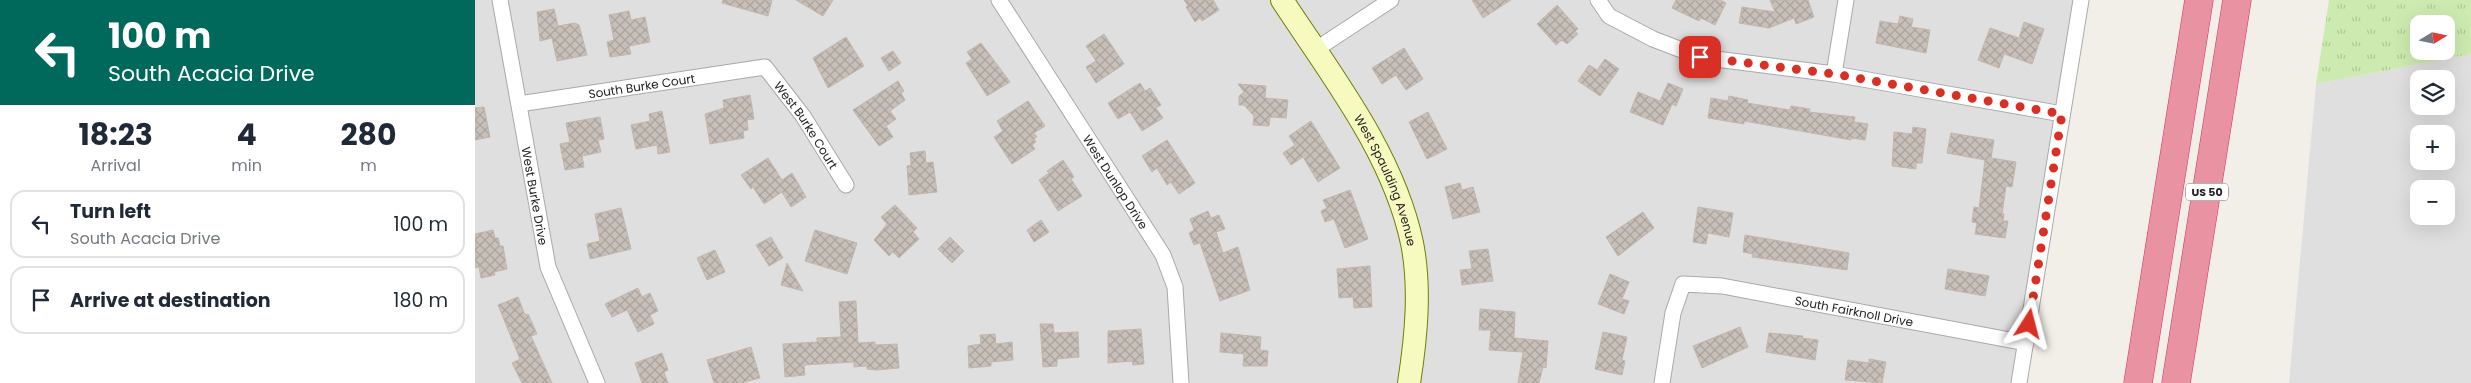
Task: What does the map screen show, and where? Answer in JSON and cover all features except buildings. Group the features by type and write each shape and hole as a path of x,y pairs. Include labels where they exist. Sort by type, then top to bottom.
{"highway":[{"name":"US 50","path":"2138,383 2199,0"},
{"name":"US 50","path":"2176,383 2237,0"}],"street":[{"name":"West Burke Drive","path":"500,0 548,267 597,383"},
{"name":"West Dunlop Drive","path":"999,0 1163,255 1175,287 1181,383"},
{"name":"West Spaulding Avenue","path":"1281,0 1315,50 1383,161 1406,219 1412,244 1416,295 1415,329 1409,383"},
{"path":"1315,50 1391,0"},
{"path":"1598,0 1609,16 1653,40 1700,57 1834,74 2062,114"},
{"path":"1834,74 1846,0"},
{"path":"2019,383 2081,0"},
{"name":"South Burke Court","path":"519,104 765,67"},
{"name":"West Burke Court","path":"765,67 803,116 846,185"},
{"name":"South Fairknoll Drive","path":"1662,383 1673,312 1683,284 1722,286 2026,343"}],"shaded area":[{"path":"475,0 2081,0 2019,383 475,383"},
{"path":"2471,54 2471,383 2289,383 2316,84 2440,60 2455,60 2455,57"}],"green space":[{"path":"2329,0 2471,0 2471,54 2455,57 2455,15 2410,15 2410,60 2440,60 2316,84"}],"route":[{"path":"1700,57 1834,74 2062,114 2029,324"}]}
